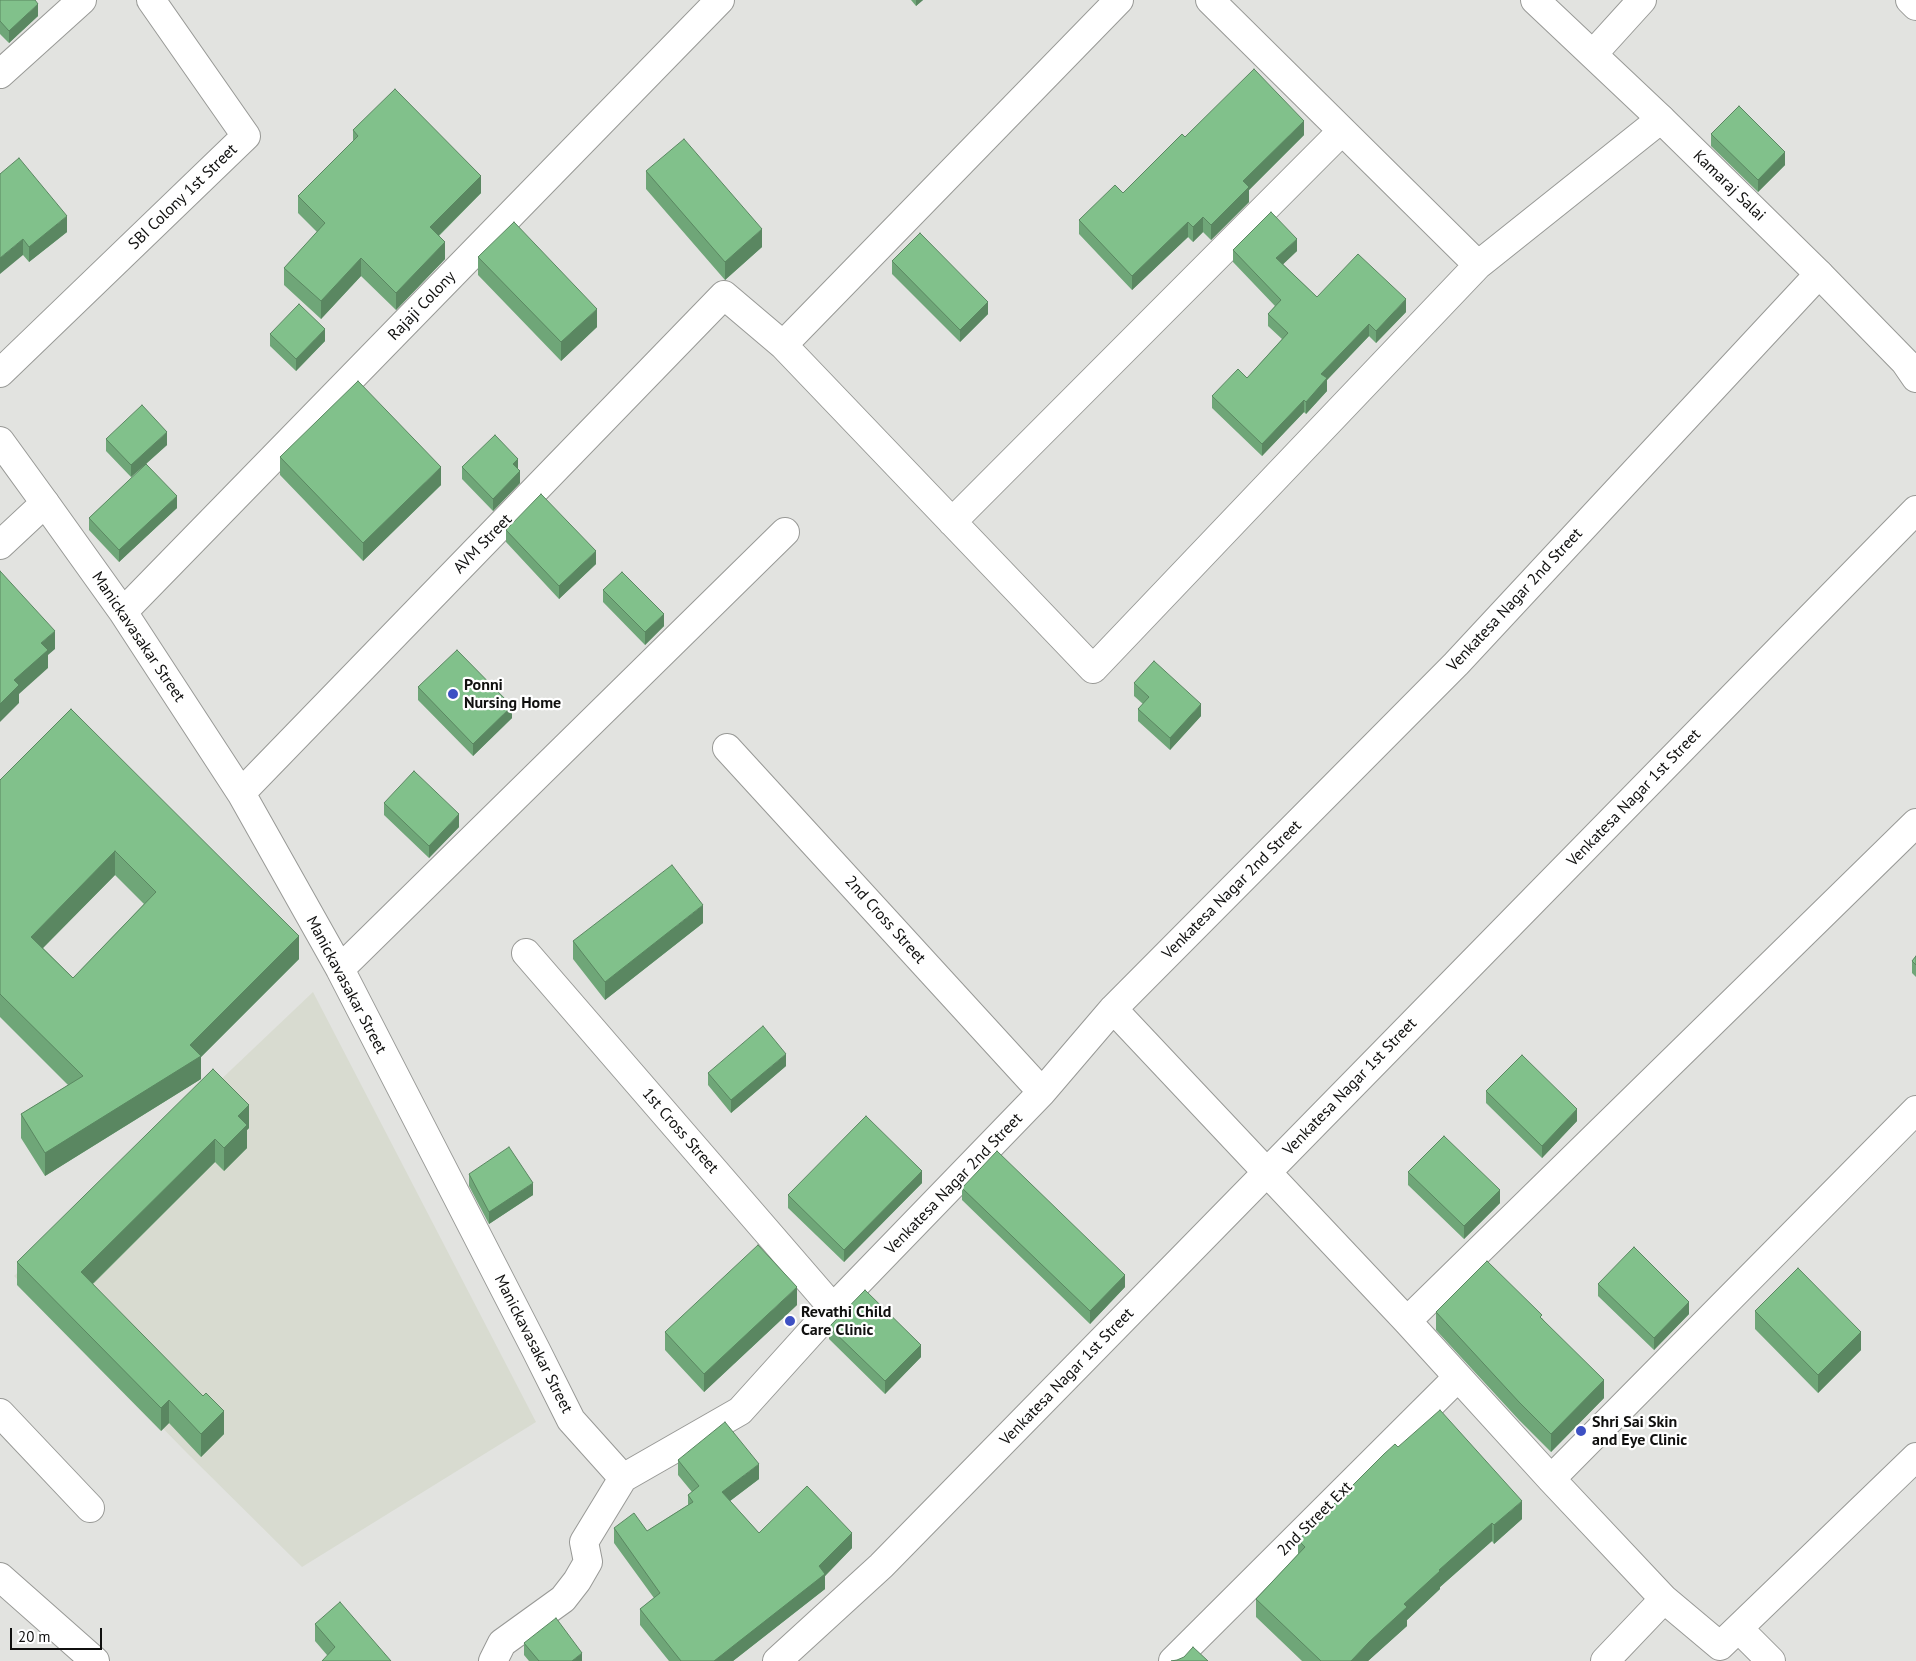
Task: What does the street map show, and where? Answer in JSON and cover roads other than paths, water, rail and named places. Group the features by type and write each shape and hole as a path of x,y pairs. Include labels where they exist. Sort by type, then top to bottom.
{"street":[{"path":"0,74 82,0"},
{"name":"SBI Colony 1st Street","path":"0,373 246,136 150,0"},
{"name":"Rajaji Colony","path":"123,612 720,0"},
{"path":"1118,0 783,345 1092,669 1478,265 1661,119"},
{"path":"1210,0 1478,265"},
{"name":"Kamaraj Salai","path":"1535,0 1661,119 1819,274 1905,362 1916,378"},
{"path":"1593,54 1642,0"},
{"path":"1910,0 1916,6"},
{"path":"952,522 1342,131"},
{"name":"Venkatesa Nagar 2nd Street","path":"624,1478 740,1411 833,1308 1042,1092 1113,1010 1456,664 1819,274"},
{"name":"AVM Street","path":"241,793 724,295 783,345"},
{"name":"Manickavasakar Street","path":"0,441 123,612 241,793 340,969 571,1420 624,1478"},
{"path":"0,545 45,503"},
{"name":"Venkatesa Nagar 1st Street","path":"779,1660 881,1566 1916,510"},
{"path":"340,969 785,532"},
{"name":"2nd Cross Street","path":"727,748 1042,1092"},
{"path":"1407,1321 1916,823"},
{"name":"1st Cross Street","path":"526,953 833,1308"},
{"path":"1113,1010 1407,1321 1457,1378 1664,1599 1720,1646 1916,1457"},
{"path":"1551,1479 1916,1110"},
{"name":"2nd Street Ext","path":"1173,1661 1457,1378"},
{"path":"0,1413 90,1508"},
{"path":"493,1661 502,1643 563,1599 577,1581 588,1562 584,1542 624,1478"},
{"path":"0,1577 95,1661"},
{"path":"1605,1661 1664,1599"},
{"path":"1739,1629 1772,1661"}],"place":[{"name":"Ponni Nursing Home","path":"453,694"},
{"name":"Revathi Child Care Clinic","path":"790,1321"},
{"name":"Shri Sai Skin and Eye Clinic","path":"1581,1431"}]}
